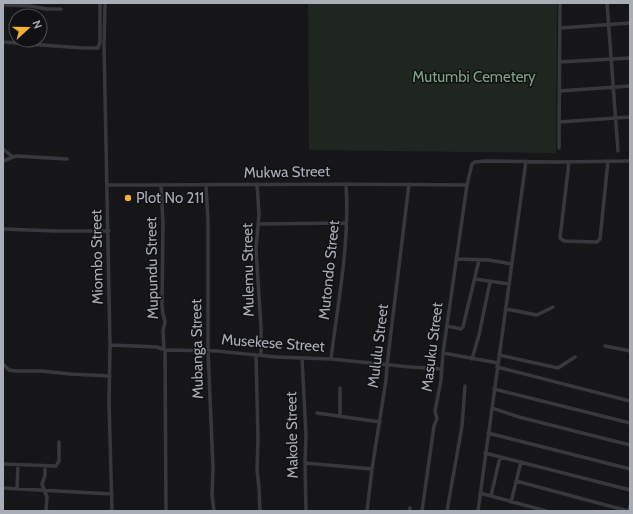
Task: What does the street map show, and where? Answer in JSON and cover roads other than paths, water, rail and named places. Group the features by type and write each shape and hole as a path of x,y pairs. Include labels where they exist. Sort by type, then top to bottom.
{"street":[{"path":"3,42 98,48 100,42 100,3"},
{"name":"Miombo Street","path":"105,3 104,45 109,231 109,402 112,511"},
{"path":"559,148 560,3"},
{"path":"607,3 618,151"},
{"path":"3,5 61,9"},
{"path":"560,28 630,23"},
{"path":"559,62 630,58"},
{"path":"559,91 630,86"},
{"path":"559,122 630,117"},
{"path":"3,150 13,157"},
{"path":"3,161 13,157 67,159"},
{"path":"478,511 526,161 630,161"},
{"name":"Masuku Street","path":"422,511 434,426 437,419 435,411 439,396 443,353 456,259 467,185 472,164 475,162 526,161"},
{"path":"569,162 560,238 564,241 597,242 600,239 608,161"},
{"name":"Mulemu Street","path":"257,184 259,214 256,249 261,327 258,355 257,475 260,488 260,511"},
{"name":"Mutondo Street","path":"331,359 346,234 346,184"},
{"name":"Mululu Street","path":"367,511 386,380 386,365 409,184"},
{"name":"Mukwa Street","path":"107,185 467,185"},
{"name":"Mupundu Street","path":"161,185 163,223 162,306 166,322 163,331 165,349 166,511"},
{"name":"Mubanga Street","path":"206,186 208,227 208,351 213,468 212,495 214,511"},
{"path":"258,224 346,223"},
{"path":"3,229 109,231"},
{"path":"456,259 512,264"},
{"path":"447,326 463,327 479,260"},
{"path":"475,279 509,284"},
{"path":"472,359 479,335 490,282"},
{"path":"506,308 537,315 553,307"},
{"name":"Musekese Street","path":"110,345 331,359 386,365 442,368"},
{"path":"605,346 630,351"},
{"path":"443,353 498,365 630,401"},
{"path":"499,355 558,368 575,357"},
{"name":"Makole Street","path":"302,358 306,435 306,511"},
{"path":"3,364 9,370 16,371 35,370 110,376"},
{"path":"452,511 447,511 462,426 465,386"},
{"path":"340,388 340,416"},
{"path":"494,389 630,422"},
{"path":"492,408 519,417 630,445"},
{"path":"317,413 380,422"},
{"path":"488,433 630,469"},
{"path":"3,464 53,466 58,464 60,453 59,442"},
{"path":"485,453 630,490"},
{"path":"491,496 500,457"},
{"path":"511,502 521,462"},
{"path":"305,463 372,469"},
{"path":"17,488 18,465"},
{"path":"45,466 42,484 47,497 46,511"},
{"path":"516,481 628,511 630,506"},
{"path":"3,488 112,494"},
{"path":"480,493 546,511"}],"place":[{"name":"Plot No 211","path":"128,198"}],"park label":[{"name":"Mutumbi Cemetery","path":"474,77"}]}
